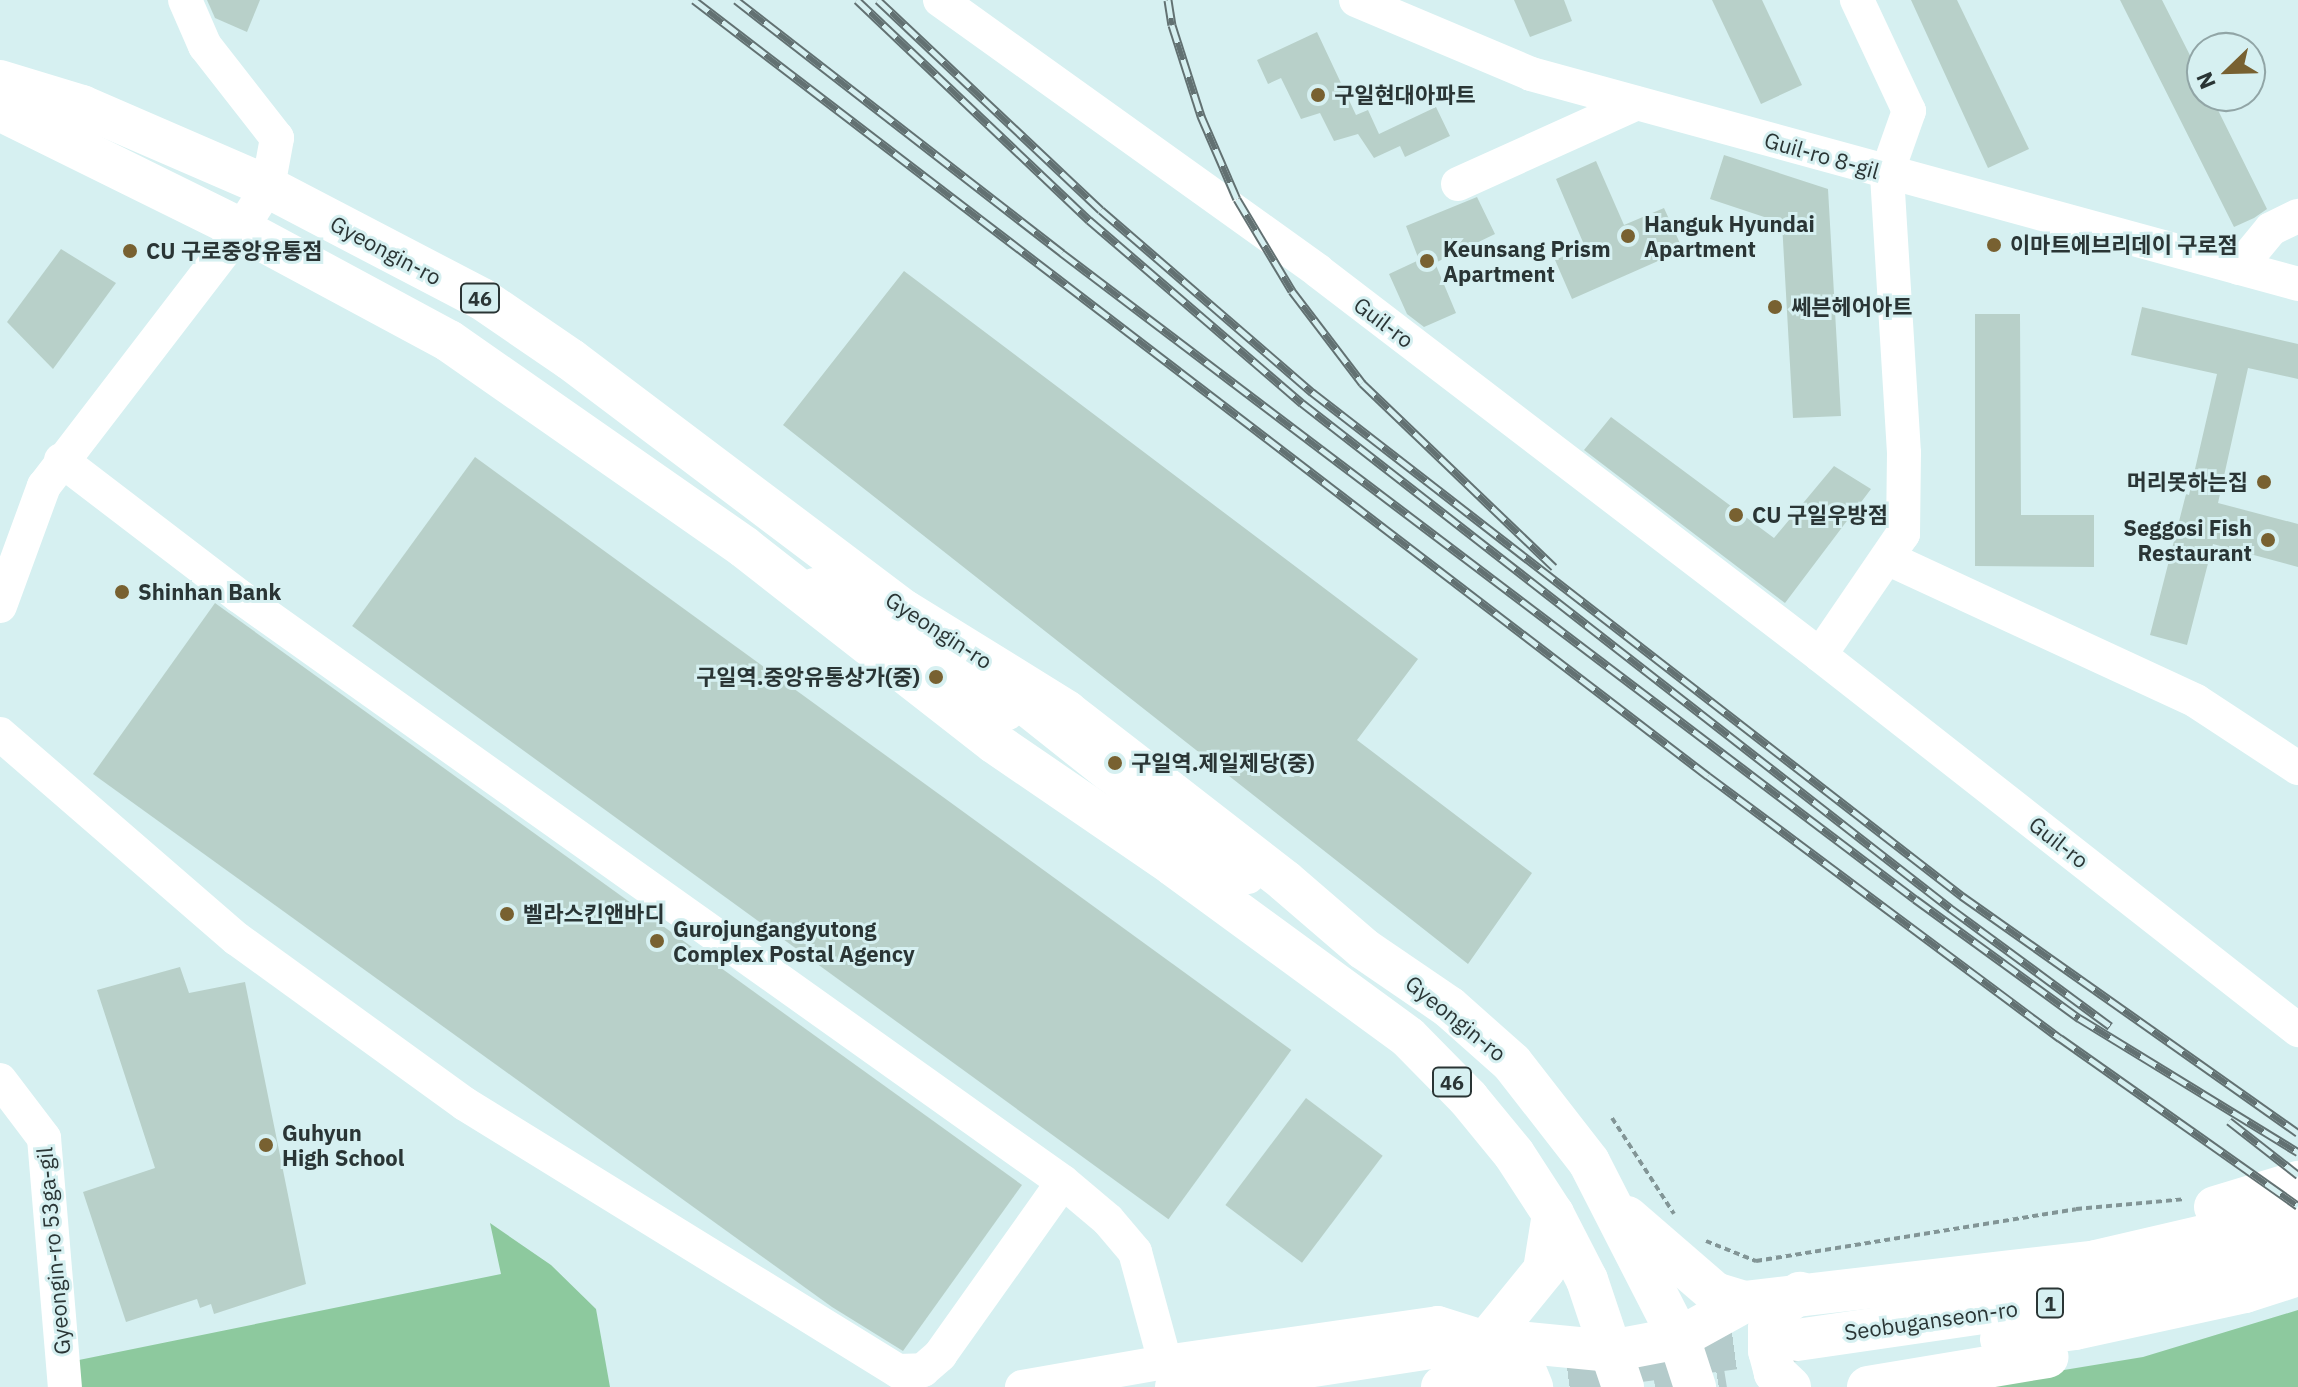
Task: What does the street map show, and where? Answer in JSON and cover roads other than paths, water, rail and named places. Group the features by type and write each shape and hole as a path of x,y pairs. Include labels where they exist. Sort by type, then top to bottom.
{"main road":[{"path":"0,55 82,106"},
{"name":"Gyeongin-ro","path":"0,81 82,106 268,187 482,299 570,359 905,611 1066,711 1285,881 1364,949 1449,1007 1512,1063 1589,1162 1679,1338 1695,1387"},
{"name":"Gyeongin-ro","path":"0,110 241,229 449,341 744,547 995,743 1173,865 1408,1037 1468,1098 1514,1154 1553,1214 1587,1280 1617,1369"},
{"path":"2010,1272 2073,1244 2298,1182"},
{"path":"1612,1203 1715,1293 1744,1302"},
{"path":"1488,1339 1544,1270 1553,1214"},
{"path":"1171,1374 1488,1339 1617,1369 1744,1302 1800,1293 2096,1261 2298,1214"},
{"name":"Seobuganseon-ro","path":"1796,1364 2237,1264 2298,1244"},
{"name":"Seobuganseon-ro","path":"1796,1364 2075,1329 2245,1292 2298,1275"},
{"path":"1796,1364 1775,1373 1769,1351 1769,1328 1779,1308 1800,1293"},
{"path":"1868,1387 2153,1340 2298,1303"},
{"path":"1442,1387 1519,1383 1524,1367 1510,1351 1488,1339"}],"street":[{"path":"0,606 44,486 241,229 268,187 277,138 205,46 185,0"},
{"name":"Guil-ro","path":"940,0 1318,271 1820,655 2298,1030"},
{"name":"Guil-ro 8-gil","path":"1356,0 1531,74 2298,284"},
{"path":"1820,655 1903,534 1904,467 1887,173 1909,111 1857,0"},
{"path":"1458,184 1637,103"},
{"path":"2239,268 2271,229 2298,216"},
{"path":"61,460 239,596 1063,1182 1108,1220 1135,1252 1171,1374 1022,1387"},
{"path":"1887,558 2196,701 2298,768"},
{"path":"0,734 237,939 465,1104 898,1371 923,1370 940,1355 1063,1182"},
{"name":"Gyeongin-ro 53ga-gil","path":"0,1080 44,1138 65,1387"}],"tunnel":[{"path":"1505,1379 1797,1340"},
{"path":"1655,1387 1725,1376"}],"railway":[{"path":"694,0 1708,776 2060,1038 2298,1206"},
{"path":"736,0 1062,253 1915,899 2079,1018 2298,1152"},
{"path":"857,0 1089,220 1302,403 1950,908 2110,1026"},
{"path":"878,0 1101,210 1312,392 1962,896 2298,1133"},
{"path":"1168,0 1172,25 1201,116 1237,199 1292,291 1362,383 1554,567"},
{"path":"2229,1121 2298,1175"}],"place":[{"name":"구일현대아파트","path":"1318,95"},
{"name":"Hanguk Hyundai Apartment","path":"1628,236"},
{"name":"이마트에브리데이 구로점","path":"1994,245"},
{"name":"CU 구로중앙유통점","path":"130,251"},
{"name":"Keunsang Prism Apartment","path":"1427,261"},
{"name":"쎄븐헤어아트","path":"1775,307"},
{"name":"머리못하는집","path":"2264,482"},
{"name":"CU 구일우방점","path":"1736,515"},
{"name":"Seggosi Fish Restaurant","path":"2268,540"},
{"name":"Shinhan Bank","path":"122,592"},
{"name":"구일역.중앙유통상가(중)","path":"936,677"},
{"name":"구일역.제일제당(중)","path":"1115,763"},
{"name":"벨라스킨앤바디","path":"507,914"},
{"name":"Gurojungangyutong Complex Postal Agency","path":"657,941"},
{"name":"Guhyun High School","path":"266,1145"}]}
